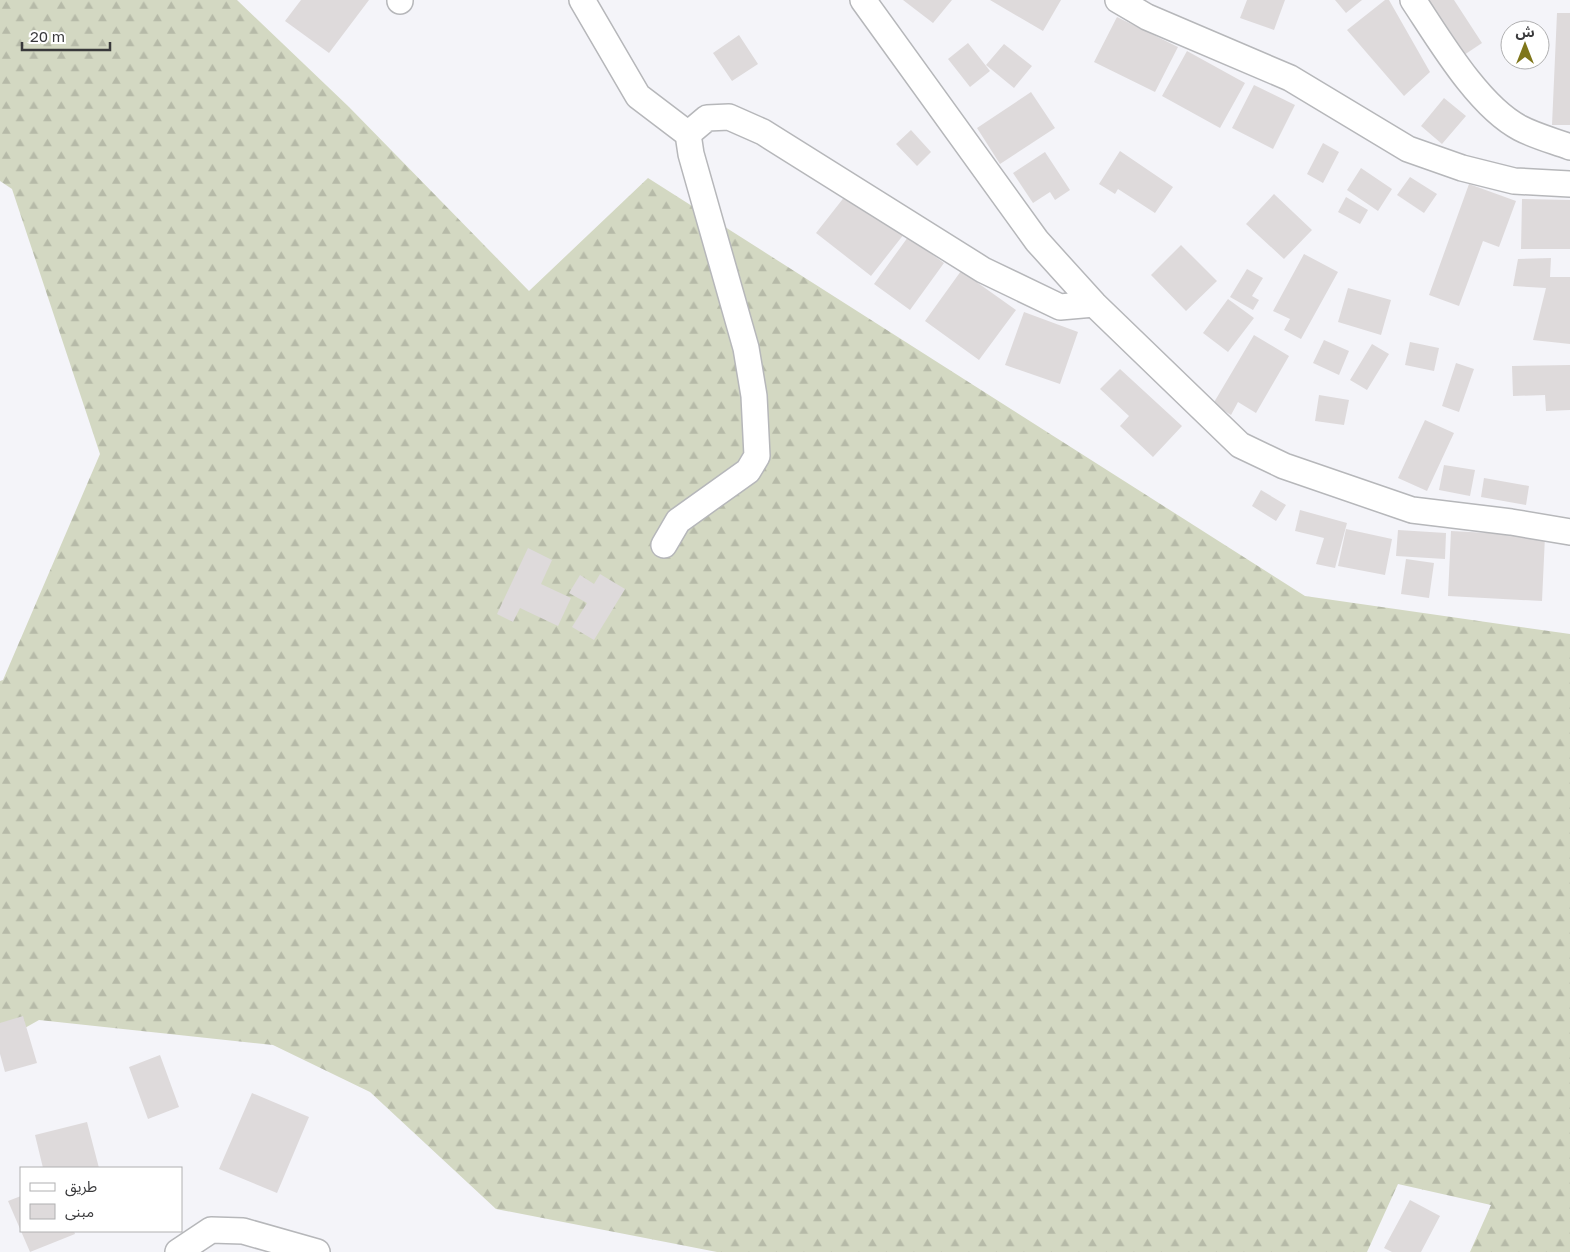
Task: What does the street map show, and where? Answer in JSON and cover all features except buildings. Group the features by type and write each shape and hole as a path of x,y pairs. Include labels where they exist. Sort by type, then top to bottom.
{"street":[{"path":"582,0 638,96 688,134 691,154 746,348 754,396 757,456 748,471 678,521 664,544"},
{"path":"864,0 1037,241 1094,304 1240,445 1284,466 1412,510 1511,522 1570,532"},
{"path":"1118,0 1147,17 1290,78 1408,150 1462,168 1514,181 1570,184"},
{"path":"1413,0 1450,54 1494,110 1520,128 1570,147"},
{"path":"688,134 707,118 729,117 763,132 983,270 1060,307 1094,304"},
{"path":"178,1252 211,1230 243,1231 317,1252"}],"green space":[{"path":"0,0 237,0 349,107 529,291 648,178 1305,596 1570,634 1570,1252 1470,1252 1491,1205 1398,1184 1367,1252 717,1252 496,1209 370,1092 273,1045 39,1020 0,1042 0,681 3,680 100,454 12,189 0,181"}]}
